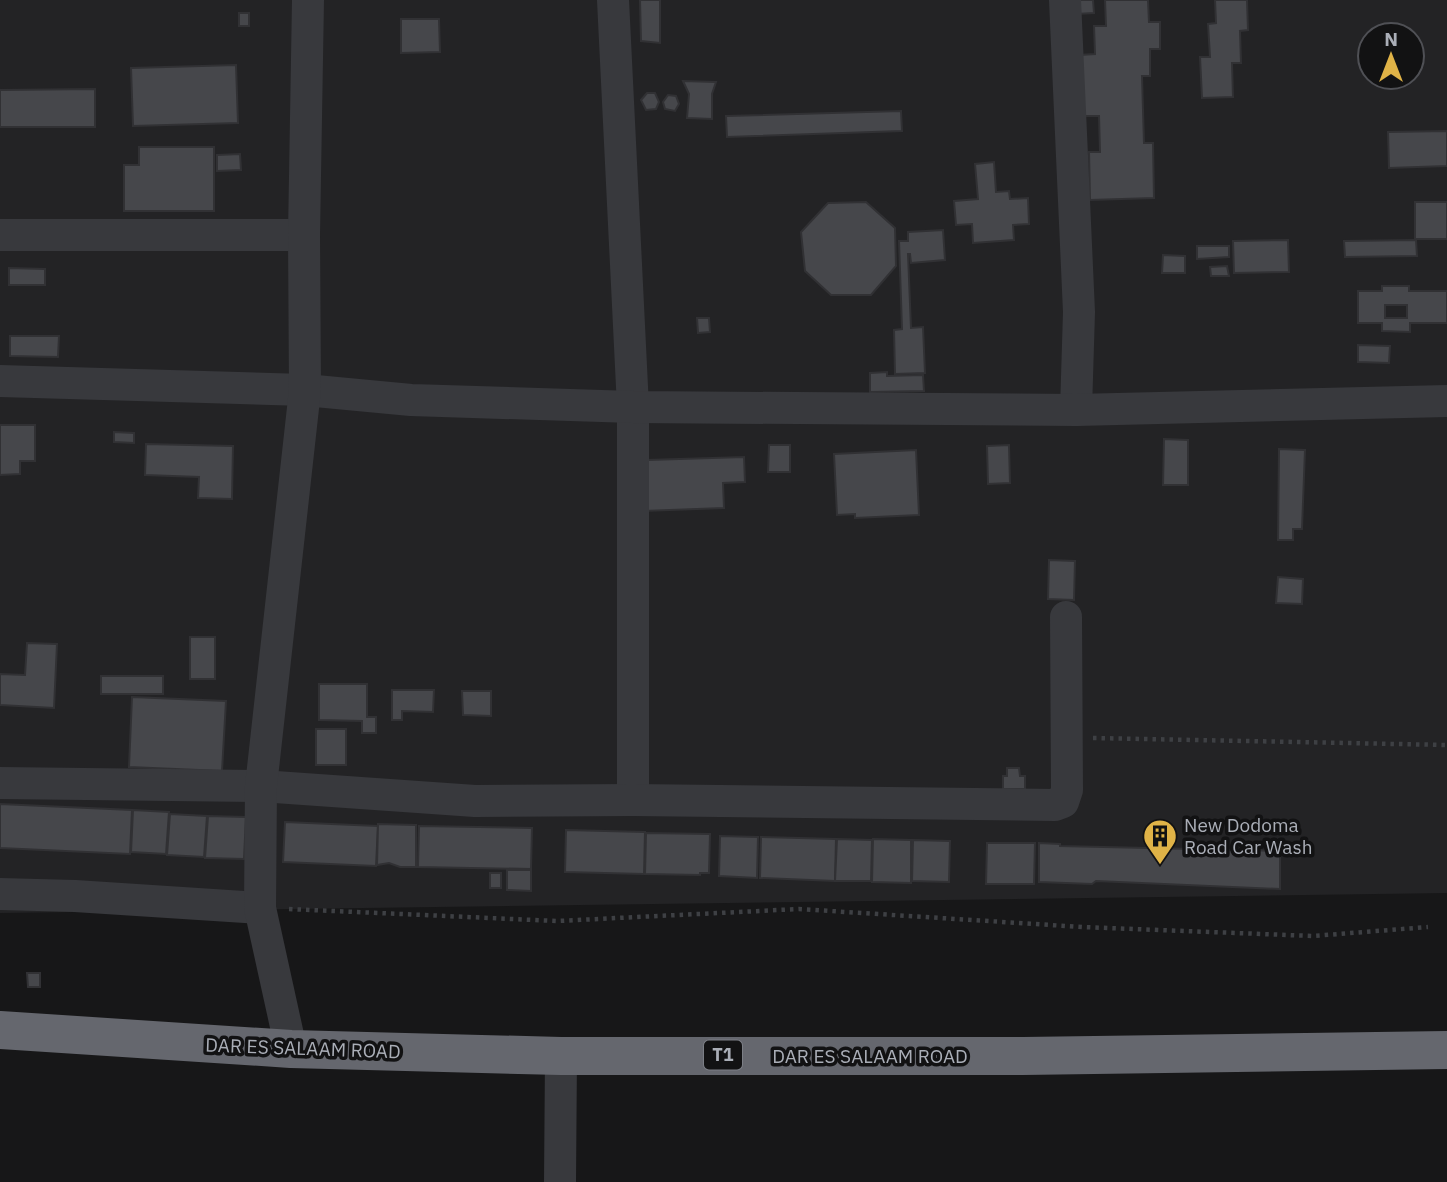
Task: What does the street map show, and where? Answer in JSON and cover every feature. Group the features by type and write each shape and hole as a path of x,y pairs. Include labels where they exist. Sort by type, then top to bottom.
{"highway":[{"name":"DAR ES SALAAM ROAD","path":"0,1030 291,1049 561,1056 1023,1056 1447,1050"}],"street":[{"path":"291,1049 260,908 261,786 305,390 304,234 308,0"},
{"path":"613,0 633,407 633,800"},
{"path":"1065,0 1079,312 1076,410"},
{"path":"0,235 304,234"},
{"path":"0,381 305,390 411,400 633,407 1076,410 1447,401"},
{"path":"0,783 261,786 475,801 1055,805 1063,802 1067,790 1066,617"},
{"path":"0,894 260,908"},
{"path":"560,1182 561,1056"}],"path":[{"path":"1067,738 1447,745"},
{"path":"260,908 557,921 799,909 1082,927 1313,936 1428,927"}],"shaded area":[{"path":"0,0 1447,0 1447,893 0,913"}],"building":[{"path":"640,0 660,0 660,43 641,41"},
{"path":"1075,0 1093,0 1094,13 1076,14"},
{"path":"1105,0 1148,0 1149,22 1160,22 1160,49 1150,49 1150,76 1142,76 1144,143 1153,143 1154,198 1090,200 1089,152 1100,152 1099,116 1080,116 1079,55 1095,54 1094,26 1106,26"},
{"path":"1215,0 1247,0 1248,30 1240,31 1241,63 1232,63 1233,97 1202,98 1200,57 1210,57 1208,24 1216,23"},
{"path":"239,13 249,13 249,26 239,26"},
{"path":"401,19 439,19 440,52 401,53"},
{"path":"236,65 238,123 133,126 131,68"},
{"path":"683,81 716,82 712,94 712,119 687,118 689,94"},
{"path":"95,89 95,127 0,127 0,90"},
{"path":"647,93 655,93 659,102 656,109 646,110 641,100"},
{"path":"668,95 676,96 679,104 675,111 665,109 663,102"},
{"path":"901,111 902,131 727,137 726,116"},
{"path":"1447,131 1447,166 1389,168 1388,132"},
{"path":"139,147 214,147 214,211 124,211 124,165 139,165"},
{"path":"240,154 241,170 217,171 217,155"},
{"path":"994,162 996,192 1009,191 1010,199 1028,198 1029,224 1013,225 1014,240 973,243 972,224 956,225 954,201 978,199 975,164"},
{"path":"866,202 895,228 896,266 871,295 831,295 805,271 801,232 828,203"},
{"path":"1415,202 1447,202 1447,239 1415,239"},
{"path":"943,230 945,260 911,263 908,254 911,328 923,327 925,373 895,374 894,330 902,329 899,241 908,241 908,232"},
{"path":"1288,240 1289,272 1234,273 1233,241"},
{"path":"1416,240 1417,256 1345,257 1344,241"},
{"path":"1197,246 1229,246 1229,257 1197,259"},
{"path":"1163,255 1185,256 1185,273 1162,273"},
{"path":"1227,266 1229,276 1211,276 1210,267"},
{"path":"9,268 45,269 45,285 9,285"},
{"path":"1382,286 1409,286 1409,291 1447,291 1447,323 1410,323 1410,332 1382,331 1382,323 1358,323 1358,291 1382,291","holes":["1385,305 1407,305 1407,318 1385,318"]},
{"path":"697,318 709,318 710,332 698,333"},
{"path":"10,336 59,336 58,357 10,356"},
{"path":"1358,345 1390,346 1389,363 1358,362"},
{"path":"887,372 887,376 923,375 924,391 870,392 870,373"},
{"path":"0,425 35,425 35,461 20,461 20,474 0,475"},
{"path":"114,432 134,433 134,443 114,442"},
{"path":"1164,439 1188,440 1188,485 1163,485"},
{"path":"146,444 233,446 232,499 198,498 199,477 145,475"},
{"path":"769,445 790,445 790,472 768,472"},
{"path":"1009,445 1010,483 988,484 987,446"},
{"path":"1279,449 1305,450 1302,529 1293,529 1293,540 1278,540"},
{"path":"916,450 919,515 855,518 855,514 837,515 834,454"},
{"path":"744,457 745,482 723,483 724,508 643,511 647,460"},
{"path":"1049,560 1075,561 1074,600 1048,599"},
{"path":"1278,577 1303,579 1302,604 1276,603"},
{"path":"190,637 215,637 215,679 190,679"},
{"path":"27,643 57,644 54,708 0,705 0,674 25,675"},
{"path":"101,676 163,676 163,694 101,694"},
{"path":"319,684 367,684 367,717 376,717 376,733 362,733 362,721 319,720"},
{"path":"392,690 434,690 433,712 402,711 402,720 392,720"},
{"path":"462,691 491,691 491,716 463,715"},
{"path":"132,697 226,701 222,771 129,767"},
{"path":"316,729 346,729 346,765 316,765"},
{"path":"1007,768 1019,768 1020,776 1025,776 1025,789 1003,789 1003,776 1007,776"},
{"path":"0,804 132,810 130,854 0,848"},
{"path":"133,810 169,812 166,854 131,852"},
{"path":"170,814 207,816 204,857 167,855"},
{"path":"208,816 246,817 244,859 205,858"},
{"path":"285,822 378,826 376,866 283,862"},
{"path":"378,824 416,825 416,867 400,867 389,863 377,865"},
{"path":"419,826 532,828 531,869 418,867"},
{"path":"566,830 645,832 644,874 565,872"},
{"path":"646,833 710,834 709,873 645,874"},
{"path":"720,836 758,837 757,878 719,876"},
{"path":"761,837 836,839 835,881 760,878"},
{"path":"837,839 872,840 871,881 835,881"},
{"path":"873,839 911,840 911,883 872,882"},
{"path":"913,840 950,841 949,882 912,881"},
{"path":"987,843 1035,843 1034,884 986,884"},
{"name":"New Dodoma Road Car Wash","path":"1039,843 1060,846 1280,851 1280,889 1096,881 1092,884 1039,882"},
{"path":"507,870 531,870 531,891 507,890"},
{"path":"490,873 501,873 501,888 490,888"},
{"path":"27,973 40,973 40,987 28,987"}],"place":[{"name":"New Dodoma Road Car Wash","path":"1160,866"}]}
